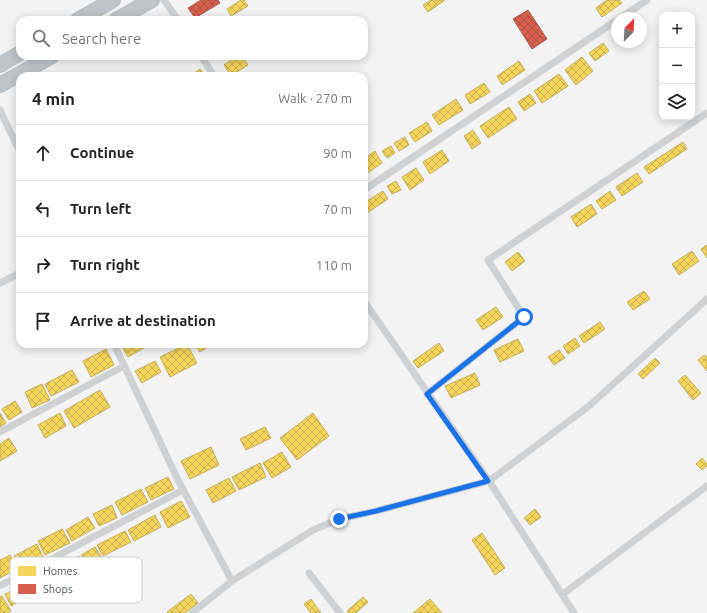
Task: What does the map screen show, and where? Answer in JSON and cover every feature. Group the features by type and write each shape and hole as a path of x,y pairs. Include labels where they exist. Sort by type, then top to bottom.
{"highway":[{"path":"85,16 113,0"},
{"path":"123,16 152,0"},
{"path":"2,60 16,55"},
{"path":"22,72 43,60"},
{"path":"0,85 16,76"}],"street":[{"path":"164,0 175,16"},
{"path":"629,12 647,0"},
{"path":"368,187 611,24"},
{"path":"204,60 211,72"},
{"path":"0,110 16,144"},
{"path":"427,394 524,317 488,260 707,113"},
{"path":"0,283 16,275"},
{"path":"192,613 232,581 313,530 339,519 376,511 488,481 589,406 707,299"},
{"path":"368,307 488,481 574,613"},
{"path":"116,348 184,490 232,581"},
{"path":"0,432 124,366"},
{"path":"563,594 707,486"},
{"path":"56,557 184,490"},
{"path":"308,573 340,613"},
{"path":"0,586 10,581"}],"building: Homes":[{"path":"241,0 244,0 248,6 231,16 227,9"},
{"path":"431,0 445,0 428,12 423,5"},
{"path":"607,0 619,0 622,3 602,17 596,8"},
{"path":"603,43 609,51 595,61 589,53"},
{"path":"582,57 593,71 576,85 565,70"},
{"path":"231,60 245,60 248,65 237,72 228,72 224,65"},
{"path":"519,61 525,70 502,85 497,76"},
{"path":"559,74 568,86 542,103 534,91"},
{"path":"484,83 490,92 470,104 465,95"},
{"path":"530,94 536,103 524,111 518,102"},
{"path":"456,99 463,110 439,125 432,115"},
{"path":"509,107 517,119 488,138 480,126"},
{"path":"427,122 432,131 415,142 409,133"},
{"path":"473,130 481,143 472,149 464,136"},
{"path":"405,137 409,145 399,151 394,143"},
{"path":"683,142 687,149 649,174 644,167"},
{"path":"391,146 395,153 387,158 382,151"},
{"path":"442,150 449,161 430,174 423,162"},
{"path":"375,151 382,163 368,173 368,156"},
{"path":"416,168 424,180 410,190 402,177"},
{"path":"637,173 643,182 622,196 616,187"},
{"path":"396,181 401,190 392,194 387,186"},
{"path":"383,191 388,199 368,212 368,200"},
{"path":"610,191 616,200 602,209 596,201"},
{"path":"591,204 597,214 577,227 571,217"},
{"path":"707,245 707,258 701,249"},
{"path":"692,251 699,261 679,275 672,264"},
{"path":"518,252 525,261 512,271 505,262"},
{"path":"644,291 650,299 633,310 627,302"},
{"path":"496,307 503,317 483,330 476,320"},
{"path":"600,322 605,329 584,343 579,336"},
{"path":"575,338 580,346 568,354 563,346"},
{"path":"518,339 524,351 500,362 494,350"},
{"path":"439,343 444,351 418,368 413,361"},
{"path":"123,348 144,348 128,357"},
{"path":"179,348 189,348 197,363 170,377 160,357"},
{"path":"198,348 206,348 200,352"},
{"path":"106,349 114,365 91,377 83,361"},
{"path":"559,350 565,358 554,365 548,357"},
{"path":"704,355 707,357 707,371 698,360"},
{"path":"655,358 660,363 643,379 638,374"},
{"path":"155,361 161,372 142,383 135,371"},
{"path":"72,370 79,382 51,396 45,384"},
{"path":"475,373 480,385 451,398 445,386"},
{"path":"685,375 701,393 693,400 678,381"},
{"path":"42,384 50,400 32,408 25,392"},
{"path":"100,390 110,407 74,428 64,411"},
{"path":"15,401 22,412 9,420 2,409"},
{"path":"0,413 6,423 0,427"},
{"path":"60,413 66,426 45,438 38,425"},
{"path":"313,413 329,436 297,460 280,438"},
{"path":"265,427 271,438 246,450 240,439"},
{"path":"9,438 17,451 0,461 0,444"},
{"path":"211,447 219,465 190,479 181,461"},
{"path":"282,452 291,467 272,478 263,463"},
{"path":"702,458 707,466 702,470 696,464"},
{"path":"260,463 266,477 239,490 232,477"},
{"path":"168,477 174,489 151,500 145,488"},
{"path":"229,478 236,491 213,503 206,490"},
{"path":"141,489 148,502 122,515 115,502"},
{"path":"181,501 190,517 168,528 160,512"},
{"path":"112,505 117,518 99,526 93,514"},
{"path":"535,509 541,517 530,525 524,518"},
{"path":"155,515 161,527 134,541 128,530"},
{"path":"88,517 95,528 72,541 66,530"},
{"path":"62,529 70,543 45,555 38,541"},
{"path":"125,531 131,542 103,556 97,545"},
{"path":"482,533 505,568 495,575 472,540"},
{"path":"37,544 43,557 15,557"},
{"path":"95,547 101,557 82,557 81,555"},
{"path":"10,555 11,557 10,573 0,578 0,560"},
{"path":"10,592 10,603 16,603 11,606 5,594"},
{"path":"191,594 198,603 185,613 167,612"},
{"path":"2,596 11,611 7,613 0,613 0,597"},
{"path":"363,597 368,602 356,613 349,613 347,611"},
{"path":"311,599 321,613 311,613 304,604"},
{"path":"430,599 442,613 413,613"}],"building: Shops":[{"path":"201,0 218,0 220,3 198,16 194,16 188,8"},
{"path":"528,10 547,39 532,49 513,19"}],"route":[{"path":"339,519 376,511 488,481 427,394 524,317"}]}
